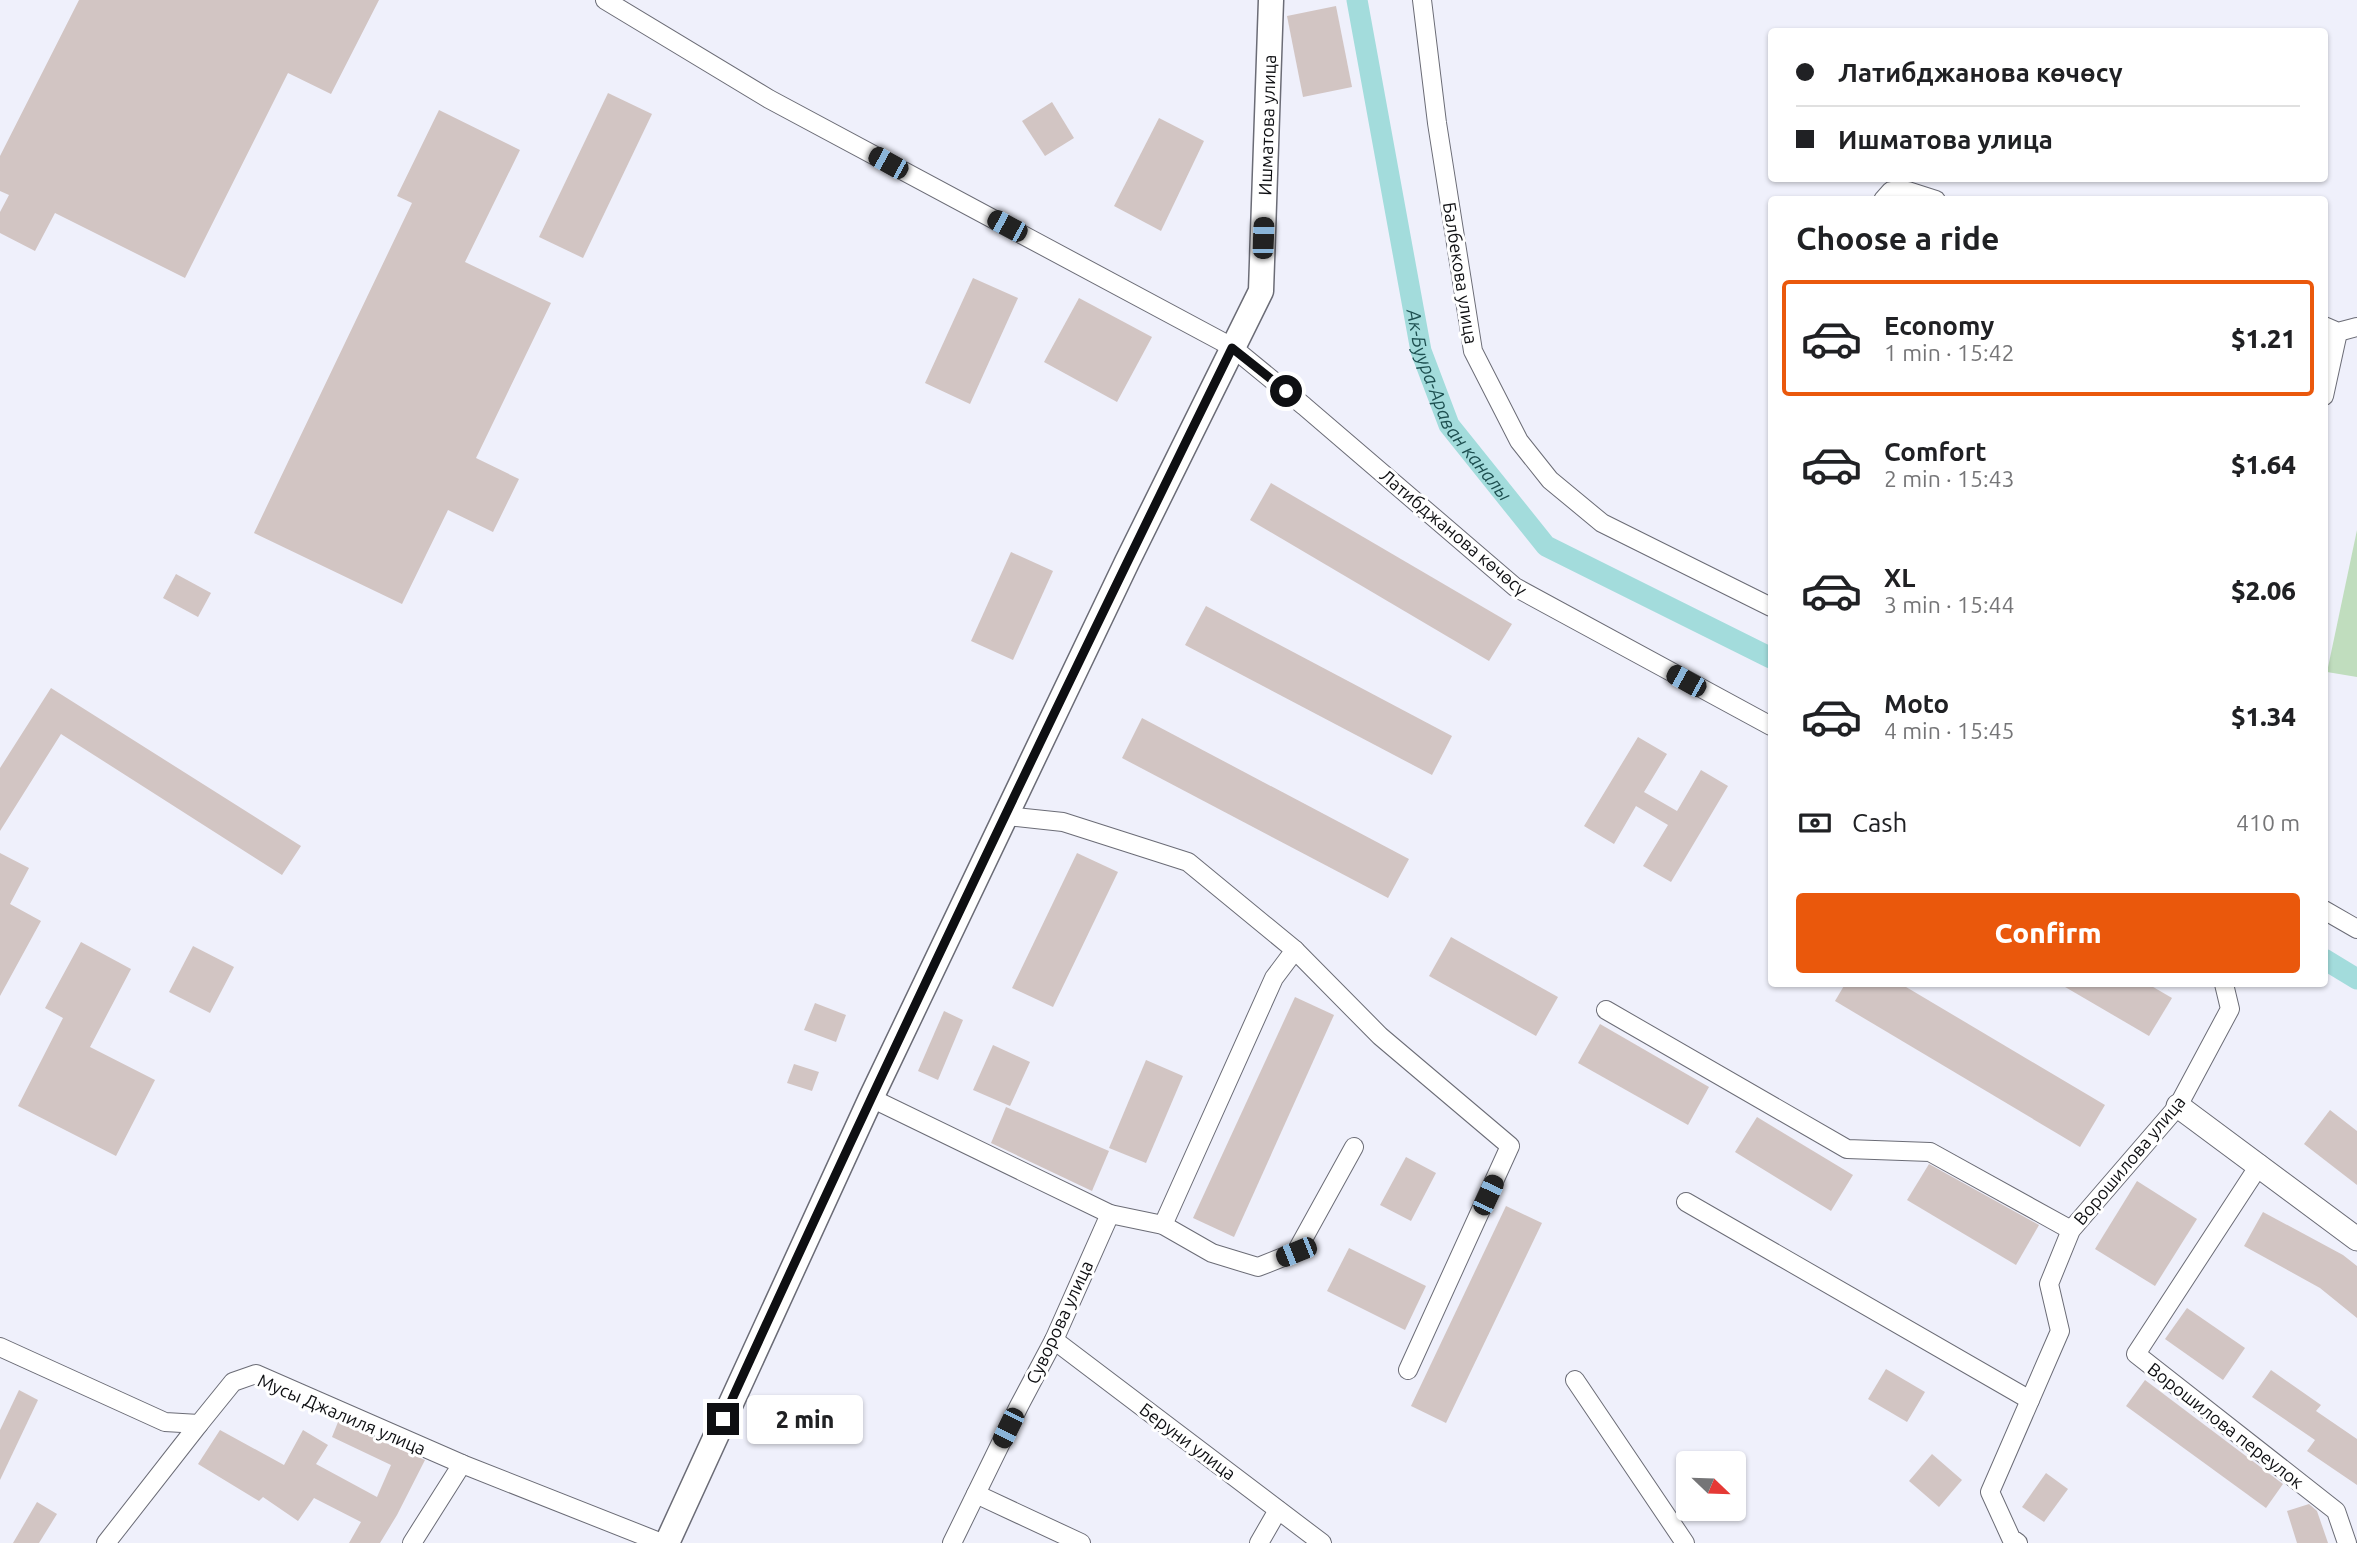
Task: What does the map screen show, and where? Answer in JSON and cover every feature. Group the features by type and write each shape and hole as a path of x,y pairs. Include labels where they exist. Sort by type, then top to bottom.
{"main road":[{"name":"Ишматова улица","path":"664,1543 871,1098 1261,291 1271,0"}],"street":[{"name":"Латибджанова көчөсү","path":"605,0 769,99 1232,348 1304,406 1515,587 1768,724"},
{"name":"Балбекова улица","path":"1422,0 1437,123 1473,351 1519,441 1550,480 1602,523 1768,606"},
{"path":"1887,196 1891,191 1908,191 1924,196"},
{"path":"2328,358 2331,329 2357,327"},
{"path":"1006,816 1063,822 1188,862 1295,950 1380,1036 1510,1146 1408,1370"},
{"path":"2328,912 2357,929"},
{"path":"1163,1225 1274,978 1295,950"},
{"name":"Ворошилова улица","path":"2018,1543 2011,1538 1990,1492 2060,1331 2049,1284 2071,1230 2178,1106 2230,1009 2225,987"},
{"path":"1606,1010 1847,1149 1930,1152 2071,1230"},
{"path":"871,1098 1110,1214 1163,1225 1212,1253 1258,1267 1296,1252 1354,1147"},
{"path":"2178,1106 2260,1164 2357,1239"},
{"name":"Ворошилова переулок","path":"2260,1164 2136,1354 2336,1511 2347,1543"},
{"path":"1686,1202 2030,1400"},
{"name":"Суворова улица","path":"952,1543 1054,1339 1110,1214"},
{"name":"Беруни улица","path":"1054,1339 1322,1543"},
{"path":"0,1347 164,1422 199,1424"},
{"name":"Мусы Джалиля улица","path":"106,1543 233,1382 256,1374 461,1464 664,1543"},
{"path":"1575,1381 1685,1543"},
{"path":"412,1543 461,1464"},
{"path":"976,1494 1081,1543"},
{"path":"1259,1543 1278,1510"}],"green space":[{"path":"2357,530 2357,677 2328,672"}],"building":[{"path":"79,0 379,0 331,94 288,73 185,278 55,213 35,251 0,233 0,212 9,195 0,191 0,156"},
{"path":"1336,6 1352,87 1303,97 1287,16"},
{"path":"608,93 652,114 583,258 539,237"},
{"path":"1052,102 1074,138 1045,156 1022,121"},
{"path":"439,110 520,150 465,262 551,303 476,458 519,479 493,532 448,510 402,604 254,533 412,203 397,196"},
{"path":"1159,118 1204,141 1161,231 1114,206"},
{"path":"973,278 1018,298 970,404 925,383"},
{"path":"1079,298 1152,337 1117,402 1044,362"},
{"path":"1271,483 1512,624 1489,661 1250,520"},
{"path":"1011,552 1053,571 1013,660 971,641"},
{"path":"176,574 211,593 198,617 163,598"},
{"path":"1206,606 1452,736 1432,775 1185,645"},
{"path":"51,688 301,846 282,875 61,734 0,831 0,768"},
{"path":"1142,718 1409,859 1388,898 1122,758"},
{"path":"1638,737 1667,754 1644,792 1677,811 1701,770 1728,786 1671,882 1643,866 1668,825 1636,806 1614,844 1584,826"},
{"path":"0,853 29,868 10,904 41,921 0,996"},
{"path":"1077,853 1118,872 1053,1007 1012,988"},
{"path":"1451,937 1558,997 1536,1036 1429,976"},
{"path":"81,942 131,969 90,1047 155,1080 116,1156 18,1106 63,1018 45,1008"},
{"path":"193,946 234,967 210,1013 169,992"},
{"path":"1843,987 1906,987 2105,1105 2080,1147 1835,1001"},
{"path":"2065,987 2153,987 2172,998 2149,1036"},
{"path":"1295,997 1334,1015 1234,1237 1193,1218"},
{"path":"815,1003 846,1015 836,1042 804,1030"},
{"path":"944,1011 963,1020 938,1080 918,1071"},
{"path":"1600,1024 1709,1087 1688,1125 1578,1063"},
{"path":"993,1045 1030,1062 1010,1106 973,1090"},
{"path":"1146,1060 1183,1076 1146,1163 1109,1148"},
{"path":"794,1064 819,1072 812,1091 787,1083"},
{"path":"1006,1107 1109,1151 1092,1191 991,1143"},
{"path":"2330,1110 2357,1131 2357,1185 2304,1144"},
{"path":"1757,1117 1853,1175 1831,1211 1735,1152"},
{"path":"1406,1157 1436,1173 1411,1221 1380,1205"},
{"path":"1929,1164 2039,1225 2016,1265 1907,1200"},
{"path":"2137,1181 2197,1219 2155,1286 2095,1249"},
{"path":"1506,1206 1542,1223 1446,1423 1411,1406"},
{"path":"2263,1212 2343,1255 2357,1266 2357,1318 2320,1288 2244,1246"},
{"path":"1349,1248 1426,1286 1405,1330 1327,1291"},
{"path":"2187,1308 2245,1348 2223,1380 2165,1339"},
{"path":"1886,1369 1925,1392 1907,1422 1868,1399"},
{"path":"2271,1370 2321,1405 2316,1411 2357,1439 2357,1485 2307,1451 2315,1440 2252,1397"},
{"path":"2145,1380 2283,1484 2266,1508 2126,1406"},
{"path":"19,1390 38,1400 0,1480 0,1430"},
{"path":"338,1422 425,1460 380,1543 349,1543 361,1522 314,1498 298,1521 263,1497 259,1501 198,1464 220,1430 284,1465 303,1430 328,1445 316,1464 377,1497 391,1465 332,1437"},
{"path":"1932,1454 1962,1480 1939,1507 1909,1481"},
{"path":"2046,1473 2068,1489 2044,1522 2022,1507"},
{"path":"37,1502 57,1514 39,1543 13,1543"},
{"path":"2309,1504 2317,1511 2328,1543 2297,1543 2287,1511"}],"waterway":[{"name":"Ак-Буура-Араван каналы","path":"1357,0 1421,351 1449,425 1546,546 1768,657"},
{"name":"Ак-Буура-Араван каналы","path":"2328,961 2357,979"}],"route":[{"path":"723,1419 871,1098 1232,348 1286,391"}]}
